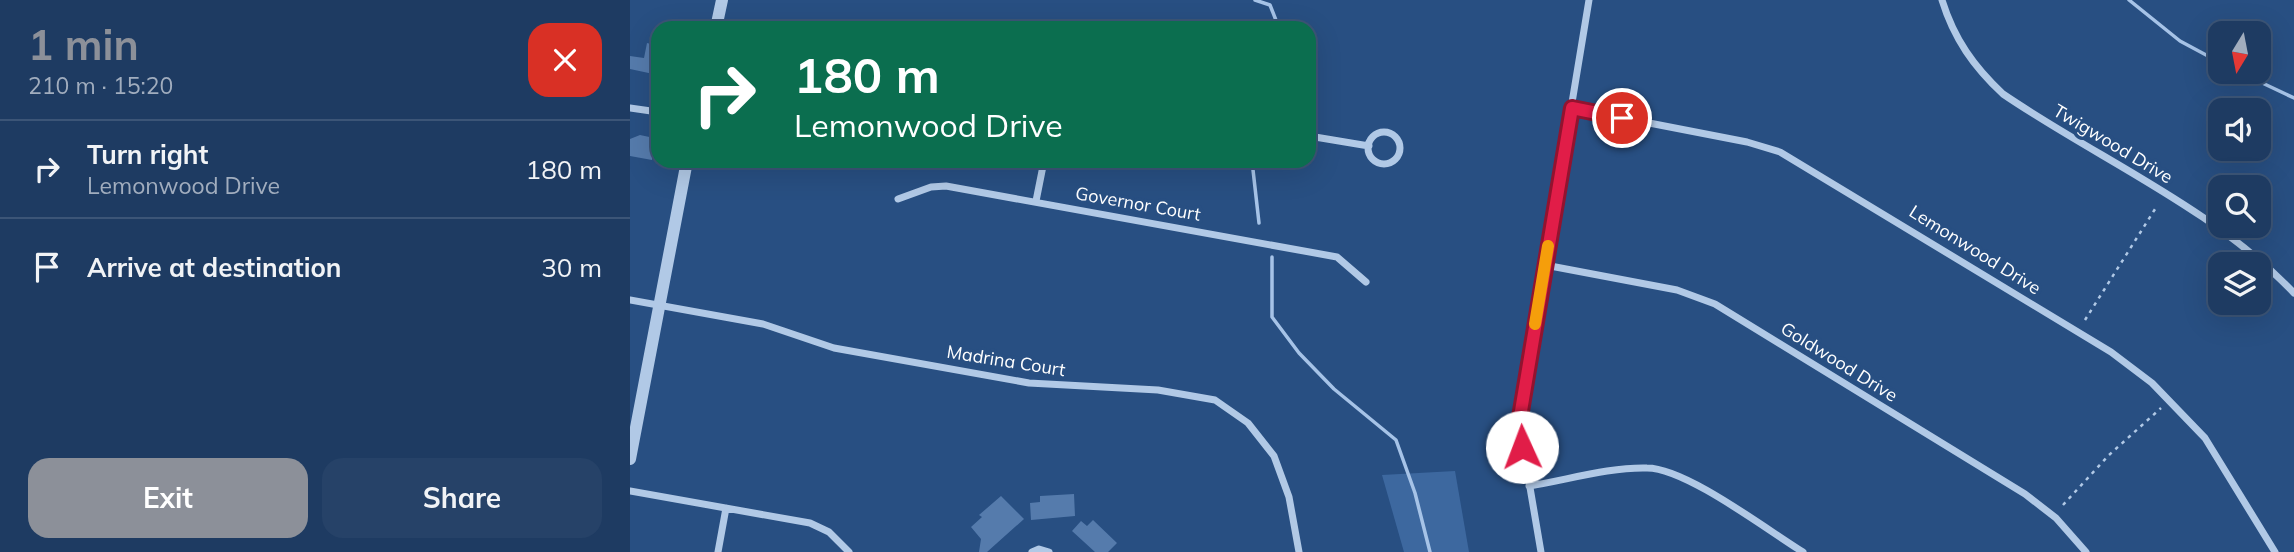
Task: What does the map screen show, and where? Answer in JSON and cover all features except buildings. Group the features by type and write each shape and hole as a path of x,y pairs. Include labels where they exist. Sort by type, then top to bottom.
{"street":[{"path":"718,21 722,0"},
{"path":"1541,552 1519,423 1589,0"},
{"name":"Twigwood Drive","path":"1942,0 1961,47 1984,77 2003,94 2218,226 2255,255 2294,293"},
{"path":"630,107 651,111"},
{"name":"Lemonwood Drive","path":"1572,108 1747,142 1780,152 2102,347 2152,383 2205,438 2275,552"},
{"path":"1386,132 1398,140 1400,150 1390,162 1380,163 1371,157 1368,146 1377,134 1386,132"},
{"path":"1316,137 1368,146"},
{"path":"630,459 686,168"},
{"path":"1036,201 1043,168"},
{"name":"Governor Court","path":"898,199 931,187 946,186 1036,201 1337,257 1366,282"},
{"name":"Goldwood Drive","path":"1545,265 1677,290 1715,304 2025,494 2056,518 2086,552"},
{"name":"Madrina Court","path":"630,300 763,324 834,348 1029,383 1158,390 1215,400 1248,423 1264,439 1274,456 1289,497 1299,552"},
{"path":"1529,486 1634,468 1658,469 1682,478 1803,552"},
{"path":"630,491 821,526 849,552"},
{"path":"718,552 726,508"},
{"path":"1032,552 1039,549 1049,552"}],"path":[{"path":"2085,320 2157,206"},
{"path":"2063,505 2109,455 2161,408"}],"shaded area":[{"path":"1455,471 1469,552 1404,552 1382,475"}],"waterway":[{"path":"1255,0 1270,5 1276,21"},
{"path":"2129,0 2180,41 2208,56"},
{"path":"2264,84 2294,98"},
{"path":"1253,168 1259,223"},
{"path":"1272,257 1272,317 1299,353 1334,389 1396,440 1415,493 1430,552"}],"slow traffic":[{"path":"1535,324 1548,246"}],"route":[{"path":"1522,447 1519,423 1572,108 1622,118"}]}
